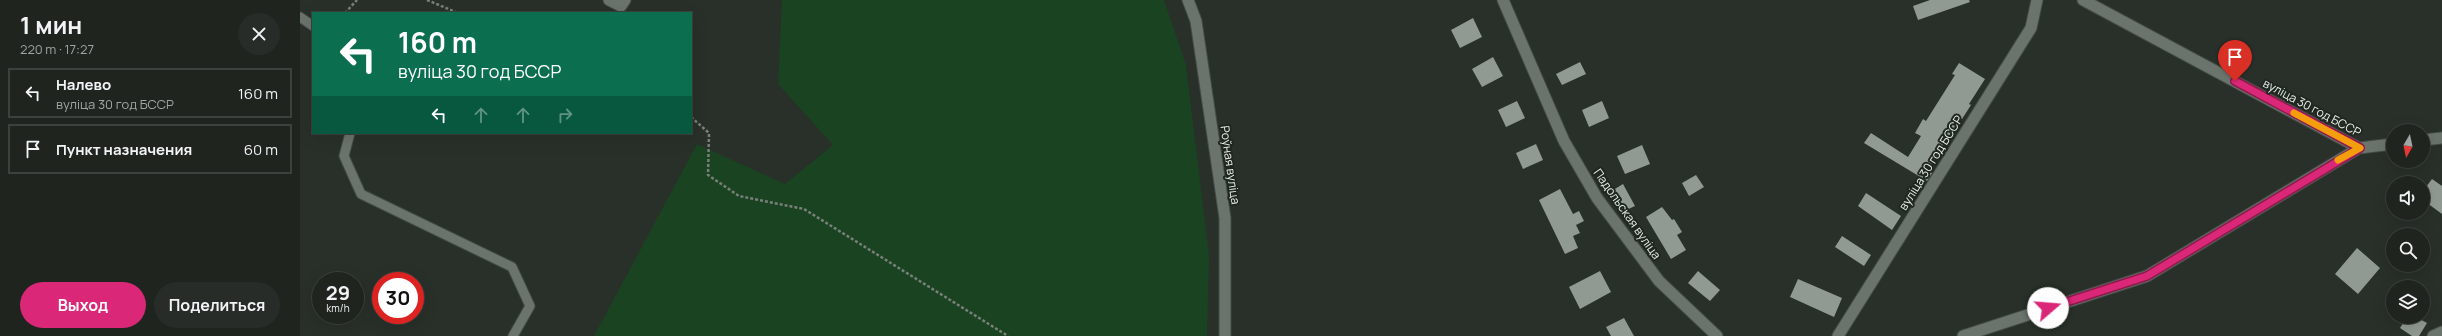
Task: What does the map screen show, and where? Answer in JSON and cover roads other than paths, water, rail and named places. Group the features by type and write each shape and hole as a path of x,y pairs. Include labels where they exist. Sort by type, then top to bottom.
{"street":[{"path":"609,0 623,3"},
{"name":"Роўная вуліца","path":"1188,0 1196,21 1225,218 1225,336"},
{"name":"Падольская вуліца","path":"1503,0 1564,141 1597,198 1659,281 1717,336"},
{"name":"вуліца 30 год БССР","path":"1838,336 2031,28 2037,0"},
{"name":"вуліца 30 год БССР","path":"2083,0 2360,148"},
{"path":"2430,139 2442,138"},
{"path":"1963,336 2147,276 2360,148 2386,145"},
{"path":"2433,336 2442,332"}],"lane":[{"path":"300,17 312,25"},
{"path":"350,134 344,156 361,194 512,267 530,306 512,336"}]}
